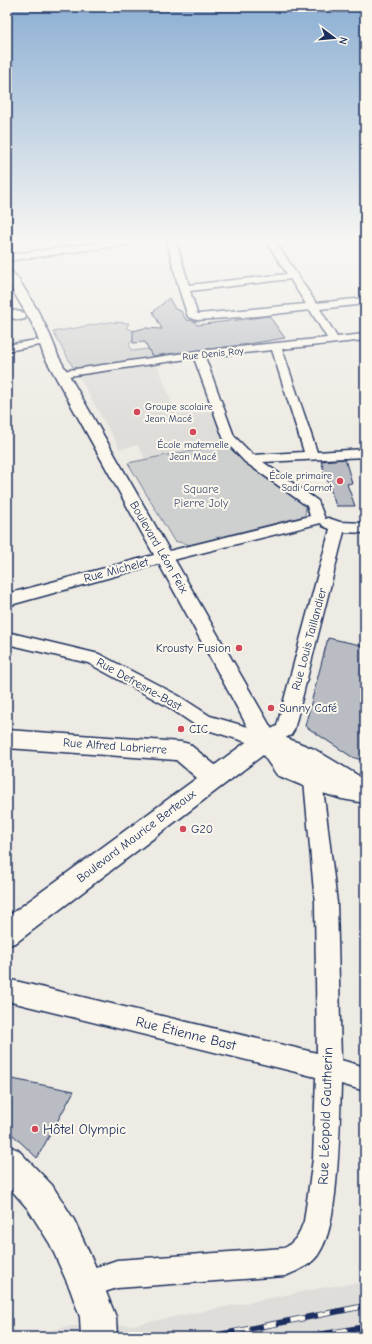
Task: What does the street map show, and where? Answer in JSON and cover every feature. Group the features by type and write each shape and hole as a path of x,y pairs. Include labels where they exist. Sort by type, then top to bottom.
{"main road":[{"name":"Boulevard Léon Feix","path":"15,305 36,343 51,356"},
{"name":"Boulevard Léon Feix","path":"15,305 46,339 51,356 165,557 266,740 285,768 313,780 342,789 365,793"},
{"name":"Rue Alfred Labrierre","path":"7,739 181,751 214,778"},
{"name":"Boulevard Maurice Berteaux","path":"7,933 266,740"},
{"path":"266,740 306,756 365,793"},
{"path":"7,1161 40,1197 62,1232 86,1284 98,1317 99,1337"}],"street":[{"path":"189,304 192,315 201,317 342,304"},
{"path":"312,304 334,340"},
{"name":"Rue Denis Roy","path":"62,374 198,354 365,337"},
{"path":"7,348 36,343"},
{"path":"276,346 312,456"},
{"path":"198,354 228,437 250,459 312,504 318,519 338,527 365,528"},
{"path":"250,459 365,453"},
{"name":"Rue Michelet","path":"7,600 165,557 318,519"},
{"name":"Rue Louis Taillandier","path":"266,740 285,730 338,527"},
{"name":"Rue Defresne-Bast","path":"7,638 93,658 173,701 204,722 266,740"},
{"name":"Rue Léopold Gautherin","path":"86,1284 117,1274 285,1262 298,1256 308,1246 314,1235 318,1221 326,1158 329,1067 326,904 313,780"},
{"name":"Rue Étienne Bast","path":"7,990 329,1067 365,1079"}],"shaded area":[{"name":"Groupe scolaire Jean Macé","path":"157,364 176,414 211,411 224,443 227,445 145,459 138,445 120,449 79,377 83,374"},
{"path":"365,1282 365,1337 17,1337 71,1326 133,1325 326,1287"}],"green space":[{"path":"110,322 129,323 126,328 135,331 137,337 129,344 132,351 148,349 153,358 79,369 73,367 53,332"},
{"name":"Square Pierre Joly","path":"227,445 254,469 306,505 305,516 191,545 174,541 128,463"}],"building":[{"path":"162,304 172,304 175,309 181,311 186,320 194,321 197,325 269,316 285,338 152,356 145,342 133,343 133,331 145,328 162,329 153,312"},
{"name":"École primaire Sadi Carnot","path":"345,459 352,483 347,484 355,506 336,506 321,461"},
{"path":"328,638 365,646 365,761 352,757 305,726"},
{"path":"7,1078 74,1091 37,1158 13,1135 7,1132"}],"railway":[{"path":"208,1337 365,1306"},
{"path":"306,1337 365,1327"}],"place":[{"name":"Groupe scolaire Jean Macé","path":"137,412"},
{"name":"École maternelle Jean Macé","path":"193,432"},
{"name":"École primaire Sadi Carnot","path":"340,481"},
{"name":"Krousty Fusion","path":"239,648"},
{"name":"Sunny Café","path":"271,708"},
{"name":"CIC","path":"181,729"},
{"name":"G20","path":"183,829"},
{"name":"Hôtel Olympic","path":"35,1129"}]}
